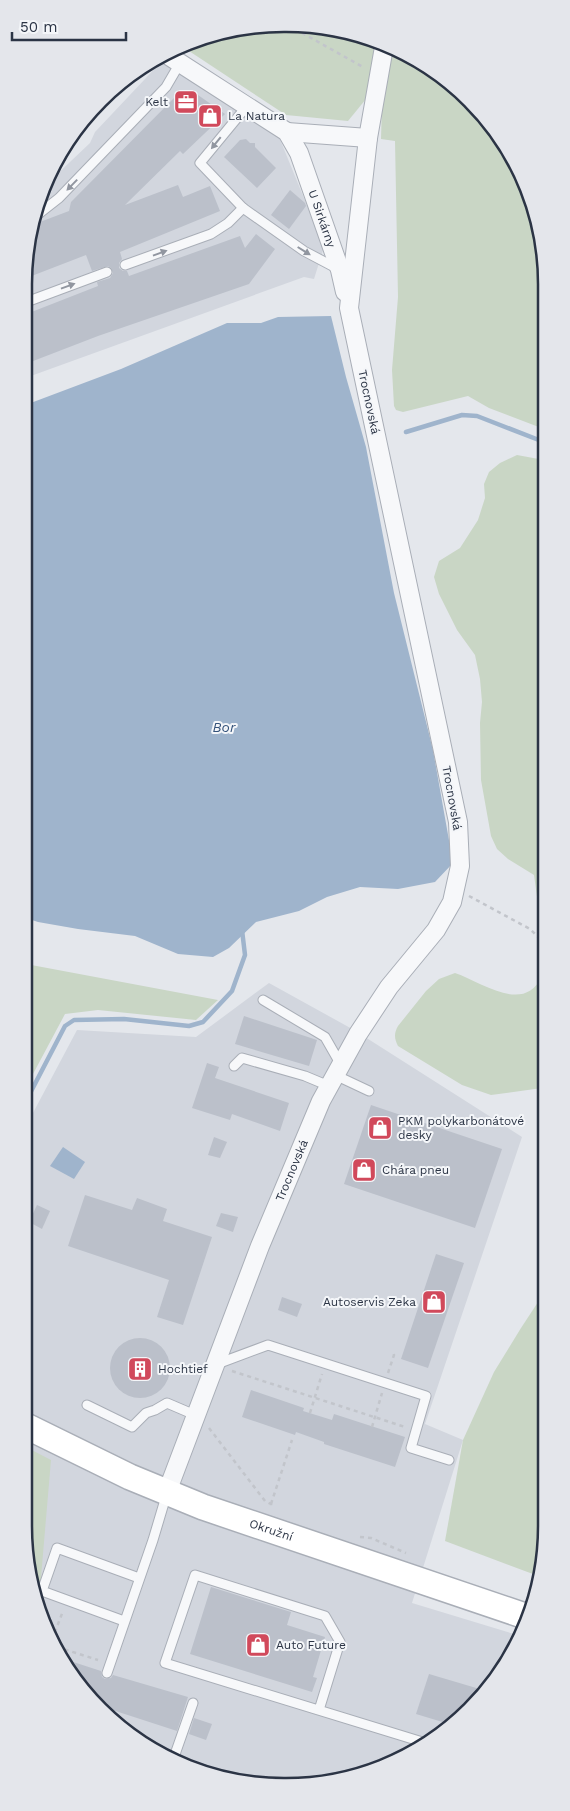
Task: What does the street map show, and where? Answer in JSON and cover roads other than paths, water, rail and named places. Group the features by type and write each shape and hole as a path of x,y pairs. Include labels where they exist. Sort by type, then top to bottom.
{"main road":[{"name":"Okružní","path":"32,1429 130,1478 203,1507 521,1615"}],"street":[{"name":"Trocnovská","path":"167,1492 274,1211 320,1101 358,1034 389,987 436,930 452,902 460,866 458,822 349,308 368,138 383,52"},
{"name":"U Sirkárny","path":"174,59 287,132 299,153 340,270 349,308"},
{"name":"U Sirkárny","path":"287,132 368,138"}],"lane":[{"path":"44,210 59,198 166,87 174,59"},
{"path":"247,106 200,163 243,208 304,252 340,270"},
{"path":"125,265 210,234 222,227 243,208"},
{"path":"32,300 107,272"},
{"path":"262,1000 325,1036 335,1075"},
{"path":"234,1066 242,1058 305,1076 335,1075 368,1091"},
{"path":"214,1365 268,1345 426,1396 411,1448 449,1460"},
{"path":"88,1405 132,1427 146,1413 167,1403 196,1415"},
{"path":"108,1668 167,1492"},
{"path":"124,1621 42,1591 57,1548 139,1578"},
{"path":"318,1710 340,1642 325,1616 195,1575 166,1663 318,1710 418,1741"},
{"path":"173,1752 193,1704"}],"water":[{"name":"Bor","path":"331,316 366,447 394,593 433,750 453,863 435,882 398,889 360,887 327,897 299,911 256,922 229,948 213,957 178,954 135,936 78,929 32,920 32,402 121,369 227,323 261,323 278,317"},
{"path":"63,1147 85,1162 74,1179 50,1166"}],"waterway":[{"path":"406,432 462,415 477,416 538,440"},
{"path":"32,1090 65,1026 74,1020 124,1019 189,1026 203,1022 232,991 245,955 242,930"}],"place":[{"name":"Kelt","path":"186,102"},
{"name":"La Natura","path":"210,116"},
{"name":"PKM polykarbonátové desky","path":"380,1128"},
{"name":"Chára pneu","path":"364,1170"},
{"name":"Autoservis Zeka","path":"434,1302"},
{"name":"Hochtief","path":"140,1369"},
{"name":"Auto Future","path":"258,1645"}]}
